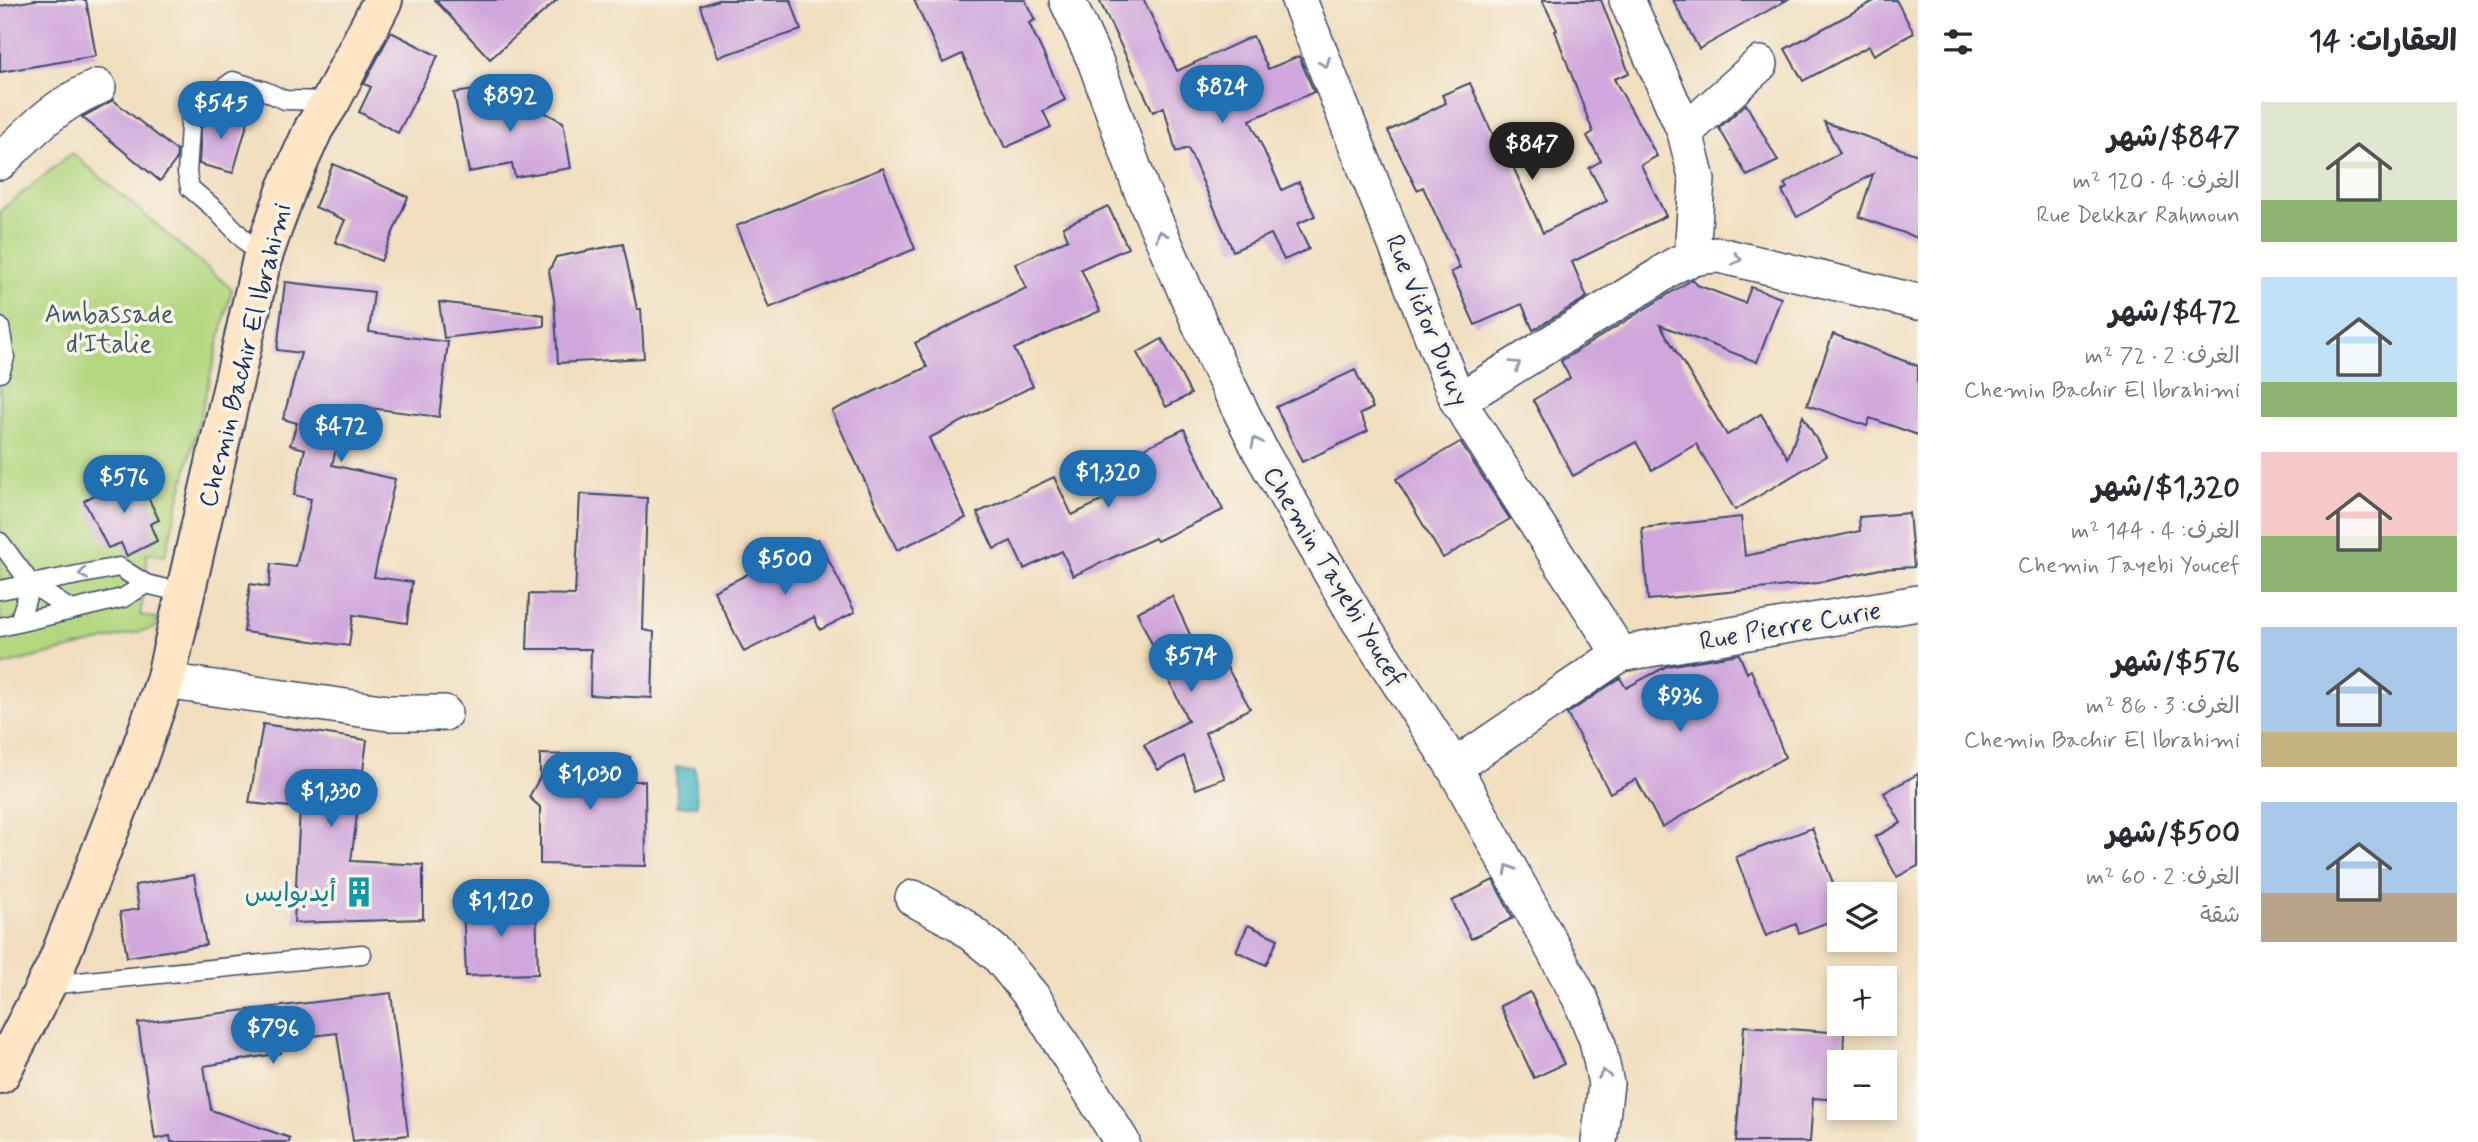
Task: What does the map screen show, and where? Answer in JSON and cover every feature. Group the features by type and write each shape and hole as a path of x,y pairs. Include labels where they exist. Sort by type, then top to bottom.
{"main road":[{"name":"Chemin Bachir El Ibrahimi","path":"0,1074 48,985 138,758 165,681 262,259 287,188 314,128 331,101 383,0"}],"street":[{"name":"Chemin Tayebi Youcef","path":"1066,0 1096,64 1146,202 1216,361 1261,452 1356,617 1454,767 1580,998 1597,1040 1606,1084 1599,1142"},
{"name":"Rue Victor Duruy","path":"1299,0 1458,401 1620,654"},
{"path":"1627,0 1685,132 1697,180 1692,256"},
{"path":"1685,132 1760,64"},
{"path":"0,162 43,118 74,97 98,87"},
{"path":"1458,401 1671,266 1692,256 1719,255 1918,302"},
{"name":"Rue Pierre Curie","path":"1620,654 1918,603"},
{"path":"1454,767 1620,654"},
{"path":"165,681 388,713 444,713"},
{"path":"913,898 959,923 998,955 1034,999 1122,1142"}],"lane":[{"path":"262,259 217,211 190,188 187,173 191,111 233,81 285,100 331,101"},
{"path":"0,327 5,357 0,373"},
{"path":"0,542 31,584 71,610"},
{"path":"0,590 120,567 146,584 184,593"},
{"path":"19,622 31,584"},
{"path":"0,627 123,598 146,584"},
{"path":"48,985 362,954"}],"green space":[{"name":"Ambassade d'Italie","path":"72,153 232,289 165,556 147,553 146,584 140,615 158,619 155,628 0,666 0,211"}],"water":[{"path":"676,767 695,767 697,806 677,806"}],"building":[{"path":"35,0 86,0 96,56 0,72 0,6"},
{"path":"435,0 557,0 490,59"},
{"path":"718,0 791,0 801,30 718,57 701,6"},
{"path":"914,0 1025,0 1035,20 1029,23 1065,100 1043,111 1051,127 1005,148 962,54 943,63"},
{"path":"1099,0 1144,0 1177,71 1253,36 1268,69 1299,56 1314,92 1250,120 1282,190 1299,182 1315,216 1297,224 1309,249 1284,260 1271,234 1233,251 1188,148 1176,152 1164,107 1153,112"},
{"path":"1542,0 1601,0 1629,73 1614,79 1657,156 1641,165 1666,216 1572,262 1587,297 1533,330 1522,304 1475,325 1451,272 1460,268 1423,187 1417,190 1388,131 1446,103 1442,95 1470,83 1506,164 1511,162 1543,233 1607,201 1589,168 1601,161 1587,136 1593,132 1555,31 1557,30"},
{"path":"1673,0 1787,0 1699,49"},
{"path":"1876,0 1896,0 1914,33 1874,55 1869,46 1803,81 1785,49"},
{"path":"391,32 438,56 398,133 359,112 371,87 364,84"},
{"path":"496,87 563,122 571,168 515,177 512,164 469,172 454,93"},
{"path":"113,100 177,151 176,160 160,181 82,117"},
{"path":"1746,104 1778,161 1747,176 1719,128"},
{"path":"211,111 248,121 233,173 199,164 201,128 205,115"},
{"path":"1824,122 1918,155 1918,238 1859,217 1873,174 1797,217 1782,191 1787,188 1784,184 1840,153"},
{"path":"333,164 408,197 381,261 335,242 345,220 315,207"},
{"path":"883,168 915,249 769,308 736,226"},
{"path":"1108,206 1128,248 1081,269 1100,311 1014,349 1033,386 929,438 966,518 897,550 832,411 927,367 915,343 1026,288 1015,264 1068,239 1063,227"},
{"path":"623,244 637,309 641,309 644,358 558,363 554,299 549,271 556,257"},
{"path":"1693,279 1697,285 1745,303 1751,287 1781,298 1757,362 1660,325 1727,435 1761,414 1788,458 1803,416 1826,456 1735,510 1696,444 1652,470 1636,442 1573,476 1533,400 1570,378 1561,361"},
{"path":"285,282 374,292 369,332 448,342 439,417 347,405 332,465 395,479 374,577 412,582 407,623 353,615 349,646 244,632 250,584 269,587 271,564 296,567 311,499 294,495 305,449 290,445 297,423 283,419 301,353 277,350"},
{"path":"439,302 544,315 544,326 444,338"},
{"path":"1833,334 1918,366 1918,435 1870,418 1867,426 1807,405"},
{"path":"1162,339 1191,394 1166,407 1137,353"},
{"path":"1355,370 1373,408 1360,414 1368,431 1302,462 1276,407"},
{"path":"1184,429 1223,510 1073,576 1062,551 1024,569 1011,541 994,549 977,513 1054,477 1072,515 1131,487 1119,460"},
{"path":"1460,442 1510,519 1443,558 1396,479"},
{"path":"136,472 159,520 150,524 157,541 127,556 121,543 108,548 84,501"},
{"path":"580,494 647,498 643,630 654,632 652,698 590,695 591,649 527,649 529,594 575,595"},
{"path":"1909,513 1914,567 1880,569 1817,583 1648,600 1642,528 1741,517 1745,556 1860,531 1859,517"},
{"path":"818,539 855,612 820,630 814,617 744,652 714,591"},
{"path":"1172,596 1202,660 1218,651 1250,708 1205,733 1225,778 1196,789 1184,756 1158,770 1144,745 1188,721 1137,612"},
{"path":"1739,654 1747,673 1751,670 1785,757 1662,827 1636,779 1610,793 1567,714 1620,678 1626,688 1667,666"},
{"path":"263,724 367,740 351,861 423,865 423,919 294,923 300,808 249,803"},
{"path":"540,754 630,757 629,781 645,781 646,866 540,864 540,807 529,797 540,777"},
{"path":"1918,774 1918,866 1897,877 1875,837 1901,823 1884,793"},
{"path":"1812,828 1833,882 1827,882 1827,922 1799,933 1796,924 1766,936 1736,857"},
{"path":"194,875 206,945 127,957 120,912 139,909 135,885"},
{"path":"1493,880 1513,918 1471,939 1452,901"},
{"path":"536,903 538,974 466,976 463,905"},
{"path":"1248,925 1278,939 1266,965 1236,951"},
{"path":"1530,992 1564,1064 1534,1078 1500,1006"},
{"path":"391,993 408,1135 353,1141 337,1033 279,1040 281,1053 204,1066 211,1110 290,1138 289,1142 171,1142 170,1136 155,1139 138,1023"},
{"path":"1744,1026 1827,1032 1827,1036 1844,1036 1843,1050 1827,1050 1827,1099 1813,1098 1810,1142 1736,1142"}],"place":[{"name":"أيدبوايس","path":"359,892"}]}
